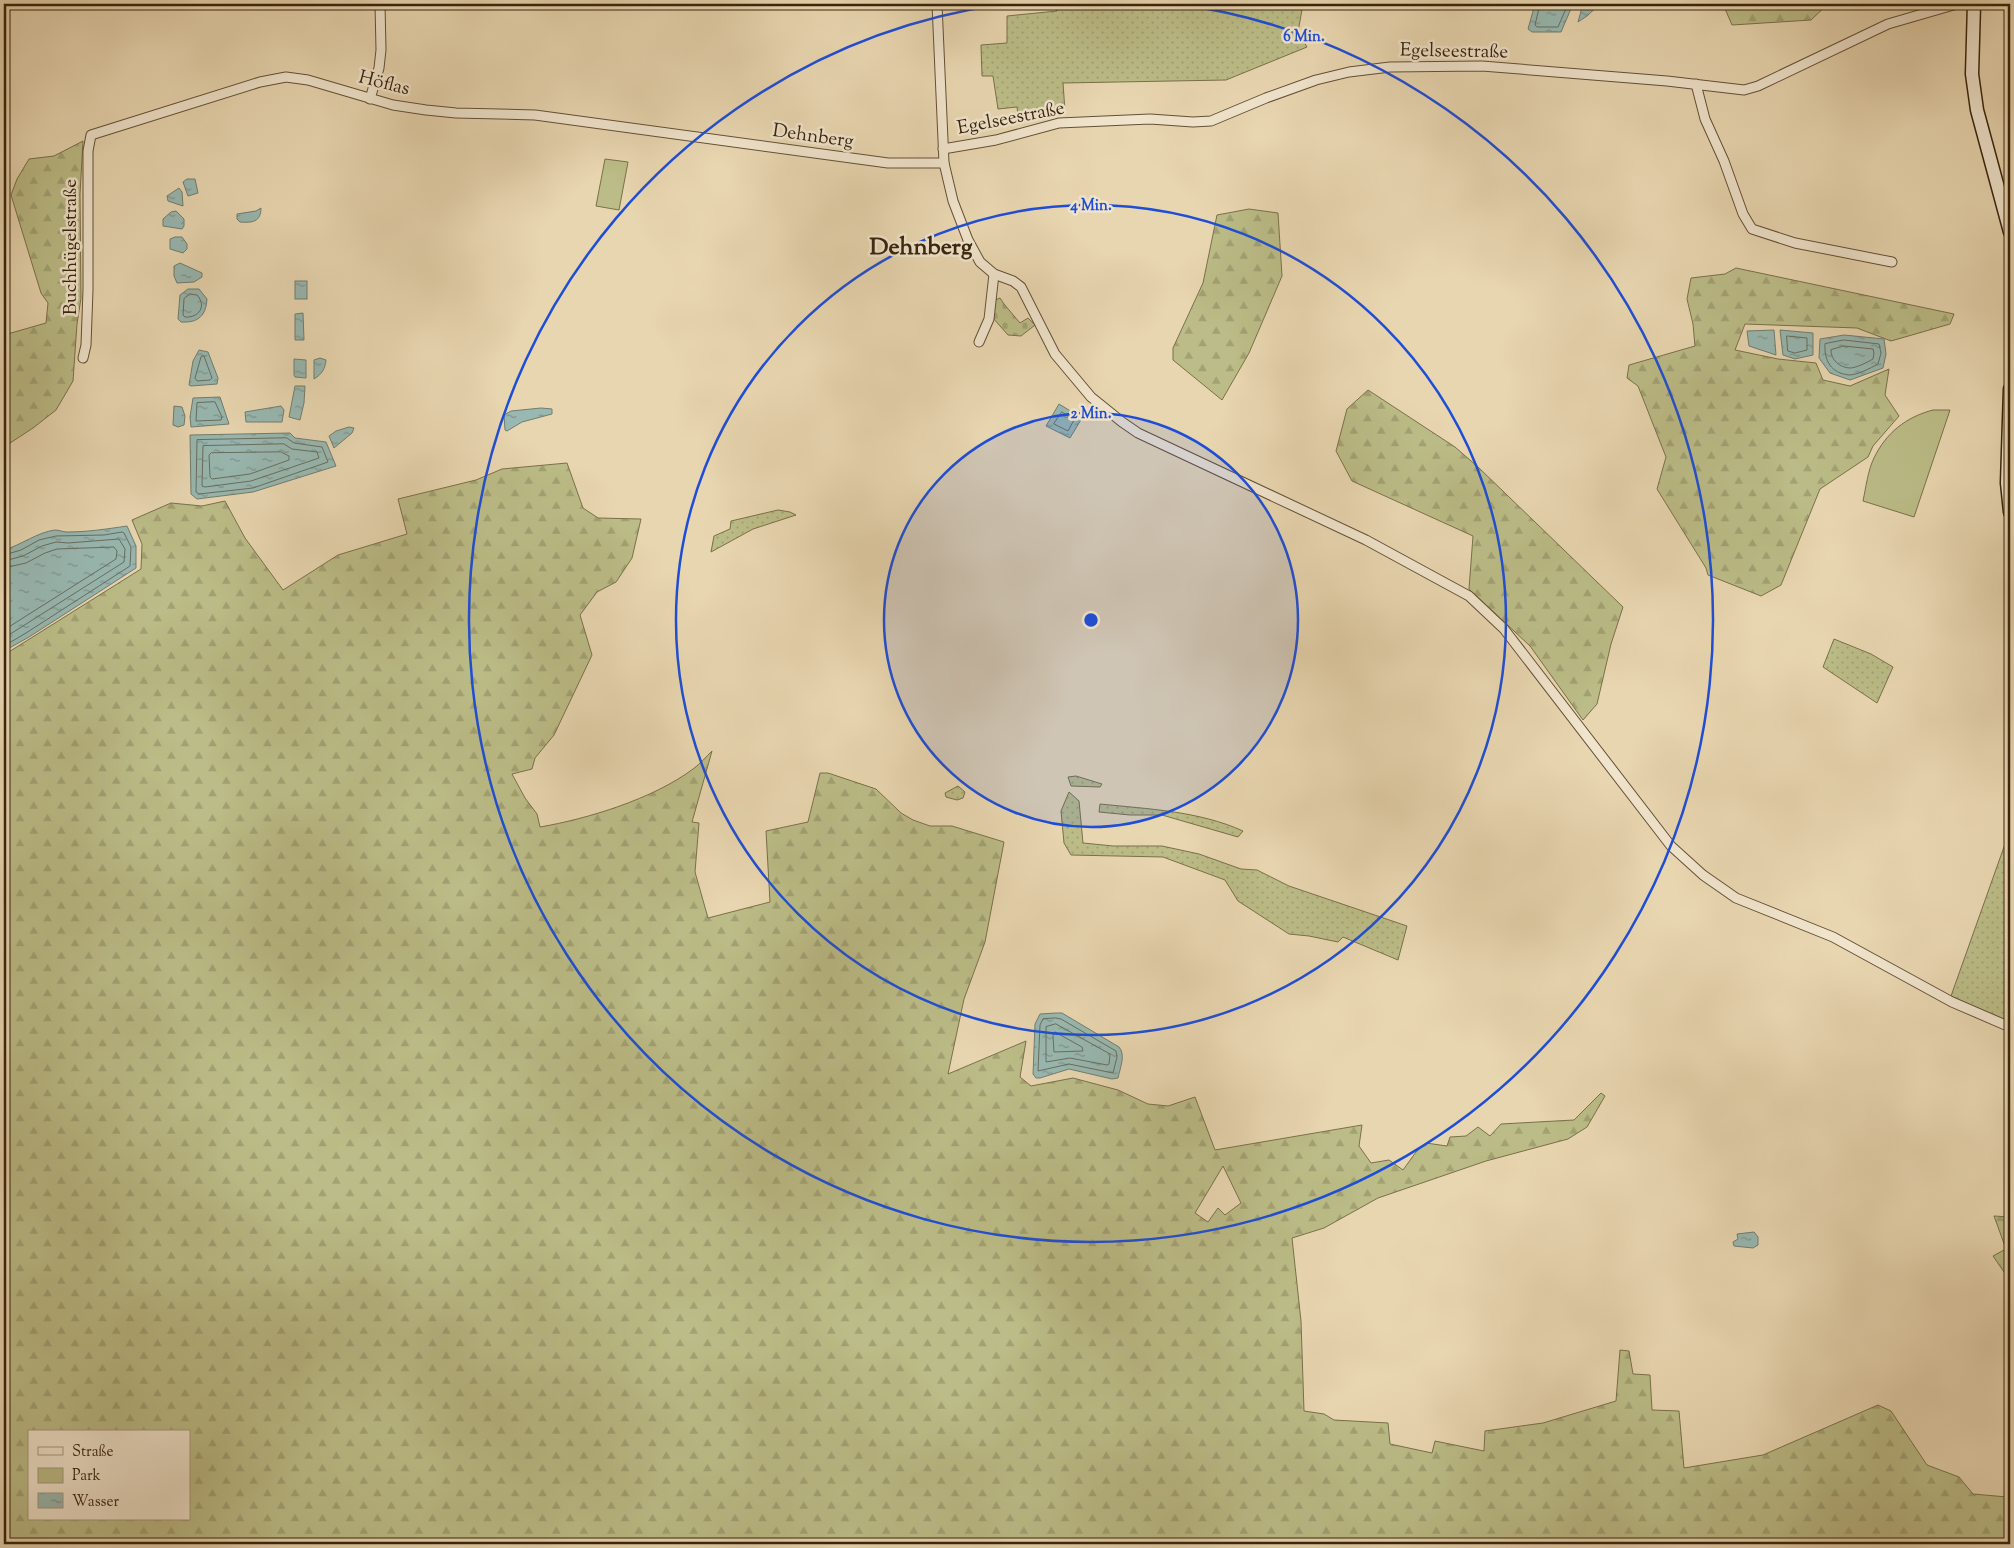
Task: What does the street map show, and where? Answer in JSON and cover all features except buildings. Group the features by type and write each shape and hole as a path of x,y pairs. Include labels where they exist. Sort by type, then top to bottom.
{"street":[{"path":"370,98 379,68 381,50 380,4"},
{"path":"937,4 944,162 953,201 968,240 980,262 994,274 1013,281 1021,287 1055,354 1077,382 1104,409 1138,433 1366,540 1469,596 1504,628 1671,846 1703,875 1736,898 1833,937 1952,1002 2010,1027"},
{"name":"Egelseestraße","path":"943,148 996,140 1058,124 1150,118 1193,122 1211,121 1316,80 1349,72 1390,67 1482,66 1696,84 1744,90 1758,86 1888,24 1957,4"},
{"path":"1974,4 1972,74 1977,110 2010,232"},
{"name":"Höflas","path":"91,135 260,82 286,78 308,80 393,105 426,110 456,113 535,114 678,134"},
{"path":"1696,84 1705,118 1743,214 1753,231 1795,243 1892,262"},
{"name":"Dehnberg","path":"678,134 888,163 944,162"},
{"name":"Buchhügelstraße","path":"83,358 86,345 88,290 88,151 91,135"},
{"path":"979,342 990,319 994,274"},
{"path":"2010,389 2007,483 2010,512"}],"green space":[{"path":"1057,4 1303,4 1298,32 1307,47 1226,80 1063,83 1065,111 1018,115 1017,107 998,109 993,76 982,76 981,45 1007,43 1007,16 1057,11"},
{"path":"1723,4 1828,4 1811,20 1732,25"},
{"path":"83,141 80,194 81,298 73,381 56,410 4,447 4,335 46,323 48,303 41,293 11,195 17,179 29,159 54,156"},
{"path":"605,159 628,162 619,210 596,206"},
{"path":"1249,209 1278,213 1282,276 1249,353 1222,400 1173,360 1173,348 1203,283 1217,215"},
{"path":"1736,268 1954,314 1950,324 1891,341 1857,328 1745,324 1735,350 1778,359 1816,363 1823,380 1850,386 1889,369 1885,395 1899,416 1873,446 1868,457 1820,489 1781,585 1761,596 1708,575 1706,568 1657,489 1666,457 1638,386 1627,378 1629,365 1695,346 1693,324 1687,299 1691,278 1725,274"},
{"path":"1000,298 1020,323 1028,318 1035,325 1021,336 1008,335 993,318 995,300"},
{"path":"1368,390 1455,447 1623,607 1611,644 1597,704 1583,720 1530,646 1469,589 1473,536 1352,481 1336,451 1347,409"},
{"path":"1933,410 1950,410 1914,517 1863,501 1872,463 1884,441 1898,427 1914,417"},
{"path":"567,463 583,508 598,518 641,519 632,558 616,582 597,592 580,615 592,655 554,735 535,758 532,769 512,774 525,798 537,814 540,827 599,813 659,790 696,767 712,751 692,822 699,823 695,872 708,918 770,902 766,831 808,822 820,773 828,773 876,789 901,813 913,820 930,826 952,826 1004,842 985,942 964,999 948,1074 1026,1041 1020,1077 1031,1086 1073,1078 1118,1090 1148,1104 1168,1106 1195,1097 1215,1150 1362,1125 1359,1146 1371,1163 1389,1160 1403,1170 1416,1152 1426,1143 1447,1146 1450,1137 1466,1136 1478,1127 1490,1136 1501,1124 1574,1120 1601,1093 1605,1096 1587,1127 1568,1139 1486,1161 1378,1198 1324,1228 1292,1238 1301,1321 1304,1411 1324,1414 1334,1420 1388,1423 1390,1444 1432,1453 1435,1441 1484,1451 1485,1431 1543,1423 1616,1401 1620,1350 1629,1351 1633,1374 1650,1375 1652,1410 1679,1411 1684,1468 1763,1455 1878,1405 1891,1411 1927,1465 1959,1477 1973,1494 2007,1497 2010,1504 2010,1544 4,1544 4,655 141,569 142,544 132,520 171,503 202,506 225,501 245,538 283,590 338,555 407,534 398,499 476,480 502,469","holes":["1223,1166 1241,1203 1225,1215 1218,1208 1208,1222 1195,1213"]},
{"path":"778,510 796,515 753,529 711,552 714,536 730,529 731,521"},
{"path":"1834,639 1871,654 1893,667 1877,703 1823,667"},
{"path":"1076,776 1102,784 1100,787 1071,786 1068,777"},
{"path":"958,786 965,792 963,798 957,800 946,797 945,793"},
{"path":"1069,792 1079,801 1083,843 1113,846 1162,846 1199,854 1241,869 1257,870 1289,886 1407,926 1398,960 1343,937 1338,942 1289,934 1238,901 1225,880 1163,857 1071,855 1064,843 1061,811"},
{"path":"1100,804 1155,809 1191,815 1226,824 1243,831 1238,837 1162,815 1130,815 1099,812"},
{"path":"2010,830 2010,1022 1951,996"},
{"path":"1994,1216 2010,1217 2010,1270 2004,1272 1993,1256 2006,1249"}],"water":[{"path":"1535,4 1573,4 1561,32 1532,32 1528,29"},
{"path":"1583,4 1600,4 1578,22"},
{"path":"187,179 195,179 198,193 188,196 183,182"},
{"path":"179,188 182,192 183,206 168,201 167,196"},
{"path":"261,208 261,213 255,221 240,222 237,219 237,214 256,211"},
{"path":"176,211 184,219 182,229 163,226 163,219 171,212"},
{"path":"182,237 187,244 187,249 183,253 170,249 170,239"},
{"path":"180,263 202,273 202,277 194,282 177,283 174,276 174,266"},
{"path":"295,281 307,281 307,299 295,299"},
{"path":"188,289 199,289 207,299 205,310 196,320 181,322 178,319 180,295"},
{"path":"303,313 304,340 295,340 295,314"},
{"path":"1774,330 1776,355 1749,346 1747,331"},
{"path":"1780,330 1813,333 1813,355 1795,359 1783,355"},
{"path":"1844,335 1884,339 1886,354 1883,368 1850,380 1830,373 1819,358 1820,339"},
{"path":"199,350 208,352 218,378 217,384 189,385 193,361"},
{"path":"320,358 326,360 325,366 314,379 314,360"},
{"path":"294,359 306,360 306,378 295,377"},
{"path":"295,386 305,386 300,420 289,417"},
{"path":"220,397 229,424 191,427 190,417 193,398"},
{"path":"1059,404 1082,418 1070,438 1046,426"},
{"path":"174,406 182,407 185,416 184,425 178,427 173,425"},
{"path":"281,406 284,410 282,422 246,422 245,412"},
{"path":"541,408 552,409 552,414 522,422 507,431 505,430 504,415 511,411"},
{"path":"349,427 354,428 352,433 334,448 329,436 336,431"},
{"path":"290,433 295,438 326,442 336,466 253,492 197,499 191,494 190,435"},
{"path":"127,526 136,546 136,568 4,651 4,550 49,531 67,532"},
{"path":"1062,1013 1119,1047 1122,1058 1118,1078 1112,1079 1069,1069 1036,1078 1033,1074 1035,1024 1040,1014"},
{"path":"1754,1232 1758,1237 1758,1245 1753,1248 1734,1246 1733,1242 1738,1239 1737,1234"}],"district":[{"name":"Dehnberg","path":"921,248"}]}
